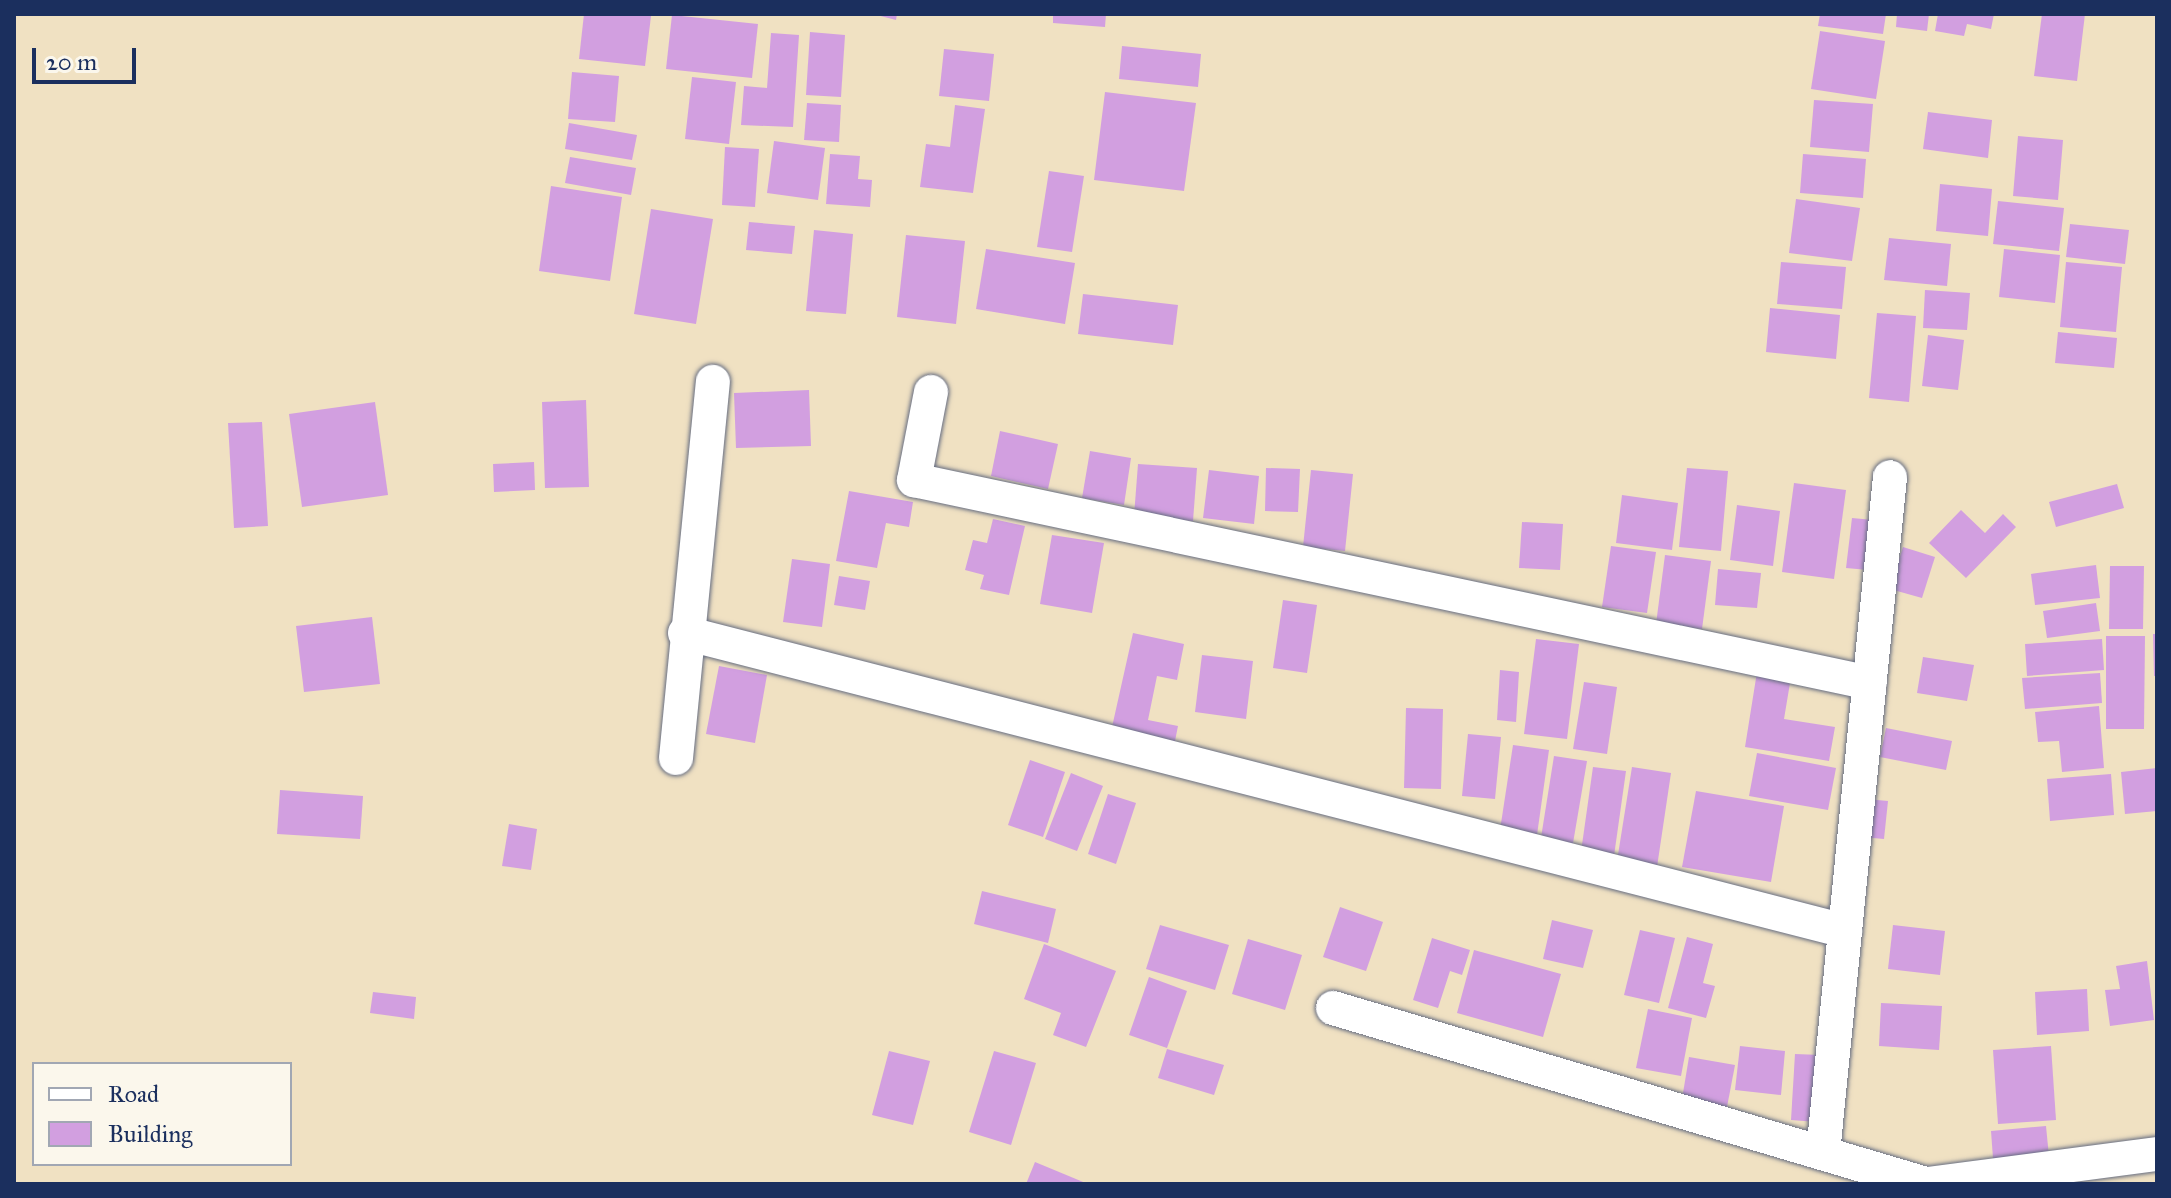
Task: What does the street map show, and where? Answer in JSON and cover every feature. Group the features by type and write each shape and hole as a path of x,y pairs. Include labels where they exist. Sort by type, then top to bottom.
{"street":[{"path":"676,758 685,633 713,382"},
{"path":"931,392 914,480 1870,683"},
{"path":"1823,1153 1890,477"},
{"path":"685,633 1845,931"},
{"path":"1333,1008 1927,1184 2157,1154"}],"building":[{"path":"584,14 651,16 645,66 579,59"},
{"path":"873,14 897,14 896,20"},
{"path":"1053,14 1106,14 1105,27 1053,23"},
{"path":"1820,14 1886,14 1883,34 1818,26"},
{"path":"1897,14 1929,14 1927,31 1896,27"},
{"path":"1938,14 1994,14 1991,29 1967,24 1964,36 1935,31"},
{"path":"2042,14 2085,14 2077,81 2034,76"},
{"path":"672,15 758,24 752,78 666,69"},
{"path":"1820,31 1885,41 1876,99 1811,89"},
{"path":"810,32 845,35 841,97 806,95"},
{"path":"771,33 799,35 793,127 741,125 744,86 767,88"},
{"path":"1122,46 1201,54 1198,87 1119,79"},
{"path":"944,49 994,54 989,101 939,96"},
{"path":"572,72 619,76 615,122 568,119"},
{"path":"692,77 736,82 729,144 685,139"},
{"path":"1105,92 1196,103 1184,191 1094,180"},
{"path":"1814,100 1873,104 1869,152 1810,147"},
{"path":"807,103 841,105 839,142 804,140"},
{"path":"955,105 985,109 973,193 920,187 926,144 950,147"},
{"path":"1928,112 1992,120 1988,158 1923,149"},
{"path":"569,123 637,135 632,160 565,149"},
{"path":"2018,136 2063,140 2058,200 2013,196"},
{"path":"774,141 825,148 818,200 767,193"},
{"path":"725,147 759,149 755,207 722,205"},
{"path":"830,154 860,156 858,179 872,180 870,207 826,204"},
{"path":"1803,154 1866,159 1863,198 1800,193"},
{"path":"570,157 636,168 631,195 565,183"},
{"path":"1049,171 1084,176 1072,252 1037,247"},
{"path":"1940,184 1992,189 1988,236 1936,231"},
{"path":"551,186 622,197 610,281 539,271"},
{"path":"1796,199 1860,208 1852,261 1789,253"},
{"path":"1998,201 2064,208 2059,251 1993,244"},
{"path":"651,209 713,219 696,324 634,314"},
{"path":"749,222 795,226 792,254 746,250"},
{"path":"2070,224 2129,230 2125,264 2066,257"},
{"path":"814,230 853,234 846,314 806,311"},
{"path":"906,235 965,241 956,324 897,317"},
{"path":"1889,238 1951,244 1947,286 1884,280"},
{"path":"986,249 1075,263 1065,324 976,309"},
{"path":"2004,249 2060,255 2055,303 1999,297"},
{"path":"1781,262 1846,267 1842,309 1777,304"},
{"path":"2066,262 2122,267 2116,332 2060,327"},
{"path":"1925,290 1970,293 1967,330 1923,328"},
{"path":"1083,294 1178,305 1173,345 1078,334"},
{"path":"1770,308 1840,315 1836,359 1766,352"},
{"path":"1877,313 1916,316 1909,402 1869,398"},
{"path":"2058,332 2117,338 2114,368 2055,363"},
{"path":"1928,335 1964,340 1958,390 1922,386"},
{"path":"809,390 811,446 736,448 734,393"},
{"path":"586,400 589,487 545,488 542,402"},
{"path":"375,402 388,495 302,507 289,414"},
{"path":"262,422 268,526 234,528 228,423"},
{"path":"1000,431 1058,444 1048,489 991,476"},
{"path":"1090,451 1131,458 1124,505 1082,498"},
{"path":"534,462 535,490 494,492 493,464"},
{"path":"1138,464 1197,468 1193,521 1134,516"},
{"path":"1266,468 1300,469 1298,512 1265,511"},
{"path":"1687,468 1728,471 1721,551 1679,547"},
{"path":"1209,470 1259,476 1254,524 1203,518"},
{"path":"1311,470 1353,474 1345,551 1303,547"},
{"path":"1794,483 1846,490 1834,579 1782,572"},
{"path":"2117,484 2124,508 2056,527 2049,502"},
{"path":"849,491 913,502 909,527 886,523 877,568 836,561"},
{"path":"1622,495 1678,503 1672,550 1616,543"},
{"path":"1737,505 1780,511 1773,566 1730,560"},
{"path":"1961,510 1985,533 2003,514 2016,527 1966,578 1929,543"},
{"path":"1852,518 1873,520 1868,570 1846,568"},
{"path":"993,519 1025,526 1009,595 980,589 984,575 965,570 973,540 987,543"},
{"path":"1522,522 1563,524 1560,570 1519,568"},
{"path":"1052,535 1104,543 1092,613 1040,604"},
{"path":"1611,546 1656,552 1647,613 1602,607"},
{"path":"1903,547 1935,557 1922,598 1890,589"},
{"path":"1665,555 1711,561 1702,629 1656,624"},
{"path":"792,559 830,564 822,627 783,622"},
{"path":"2096,565 2100,598 2035,605 2031,574"},
{"path":"2110,566 2144,566 2143,629 2109,629"},
{"path":"1718,569 1761,573 1757,608 1715,605"},
{"path":"839,576 870,581 865,610 834,605"},
{"path":"1283,600 1317,605 1307,673 1273,668"},
{"path":"2096,603 2100,631 2047,638 2043,611"},
{"path":"372,617 380,684 304,692 296,626"},
{"path":"1133,633 1184,644 1177,680 1157,676 1148,720 1178,726 1173,751 1110,736"},
{"path":"2153,634 2157,634 2157,676 2154,676"},
{"path":"2106,636 2145,636 2144,729 2106,729"},
{"path":"1536,639 1579,644 1567,739 1524,734"},
{"path":"2102,639 2104,670 2027,676 2025,644"},
{"path":"1202,655 1253,661 1246,719 1195,712"},
{"path":"1923,657 1974,665 1967,701 1917,693"},
{"path":"719,666 767,675 755,743 706,734"},
{"path":"1500,670 1519,672 1516,722 1497,720"},
{"path":"1757,672 1791,677 1784,719 1835,727 1829,761 1745,747"},
{"path":"2100,673 2102,703 2025,709 2022,678"},
{"path":"1584,682 1617,687 1607,754 1573,749"},
{"path":"2099,706 2104,768 2062,772 2059,741 2038,742 2035,712"},
{"path":"1406,708 1443,709 1441,789 1404,788"},
{"path":"1886,728 1952,741 1946,770 1880,757"},
{"path":"1468,734 1501,737 1495,799 1462,796"},
{"path":"1513,745 1549,750 1537,835 1500,830"},
{"path":"1757,753 1836,768 1828,810 1749,796"},
{"path":"1554,756 1587,761 1572,849 1540,844"},
{"path":"1030,760 1065,772 1043,837 1008,825"},
{"path":"1593,767 1626,771 1613,863 1580,859"},
{"path":"1632,767 1671,773 1657,867 1617,861"},
{"path":"2157,768 2157,811 2125,814 2121,772"},
{"path":"1071,773 1103,786 1077,851 1045,839"},
{"path":"2111,774 2114,815 2050,821 2047,779"},
{"path":"280,790 363,796 360,839 277,834"},
{"path":"1696,791 1784,806 1771,882 1682,867"},
{"path":"1108,794 1136,803 1116,864 1088,854"},
{"path":"1866,799 1888,801 1884,839 1862,837"},
{"path":"509,824 537,829 531,870 502,866"},
{"path":"982,891 1056,909 1048,943 974,924"},
{"path":"1340,907 1383,922 1366,971 1323,957"},
{"path":"1552,920 1593,930 1583,968 1543,959"},
{"path":"1160,925 1229,945 1215,990 1146,969"},
{"path":"1893,925 1945,931 1940,975 1888,969"},
{"path":"1640,930 1675,938 1659,1003 1624,995"},
{"path":"1687,937 1713,944 1703,983 1715,986 1706,1018 1668,1008"},
{"path":"1432,938 1470,950 1462,975 1450,971 1438,1008 1413,1000"},
{"path":"1248,939 1302,955 1285,1010 1232,994"},
{"path":"1044,944 1116,971 1086,1047 1053,1035 1061,1013 1024,999"},
{"path":"1474,950 1561,974 1543,1037 1457,1013"},
{"path":"2147,961 2154,1020 2110,1026 2105,990 2120,989 2116,966"},
{"path":"1149,977 1187,991 1167,1048 1129,1035"},
{"path":"2087,989 2089,1031 2037,1035 2035,992"},
{"path":"373,992 416,997 414,1019 370,1013"},
{"path":"1881,1003 1942,1006 1939,1050 1879,1046"},
{"path":"1648,1009 1692,1018 1681,1076 1636,1068"},
{"path":"1740,1046 1785,1051 1781,1095 1735,1090"},
{"path":"2051,1046 2056,1120 1998,1124 1993,1050"},
{"path":"1167,1049 1224,1065 1214,1095 1158,1078"},
{"path":"889,1051 930,1061 913,1125 872,1115"},
{"path":"994,1051 1036,1063 1011,1145 969,1132"},
{"path":"1795,1054 1821,1055 1817,1122 1791,1120"},
{"path":"1689,1057 1735,1065 1727,1107 1682,1099"},
{"path":"2046,1126 2050,1167 1994,1172 1991,1131"},
{"path":"1035,1162 1088,1184 1026,1184"}]}
